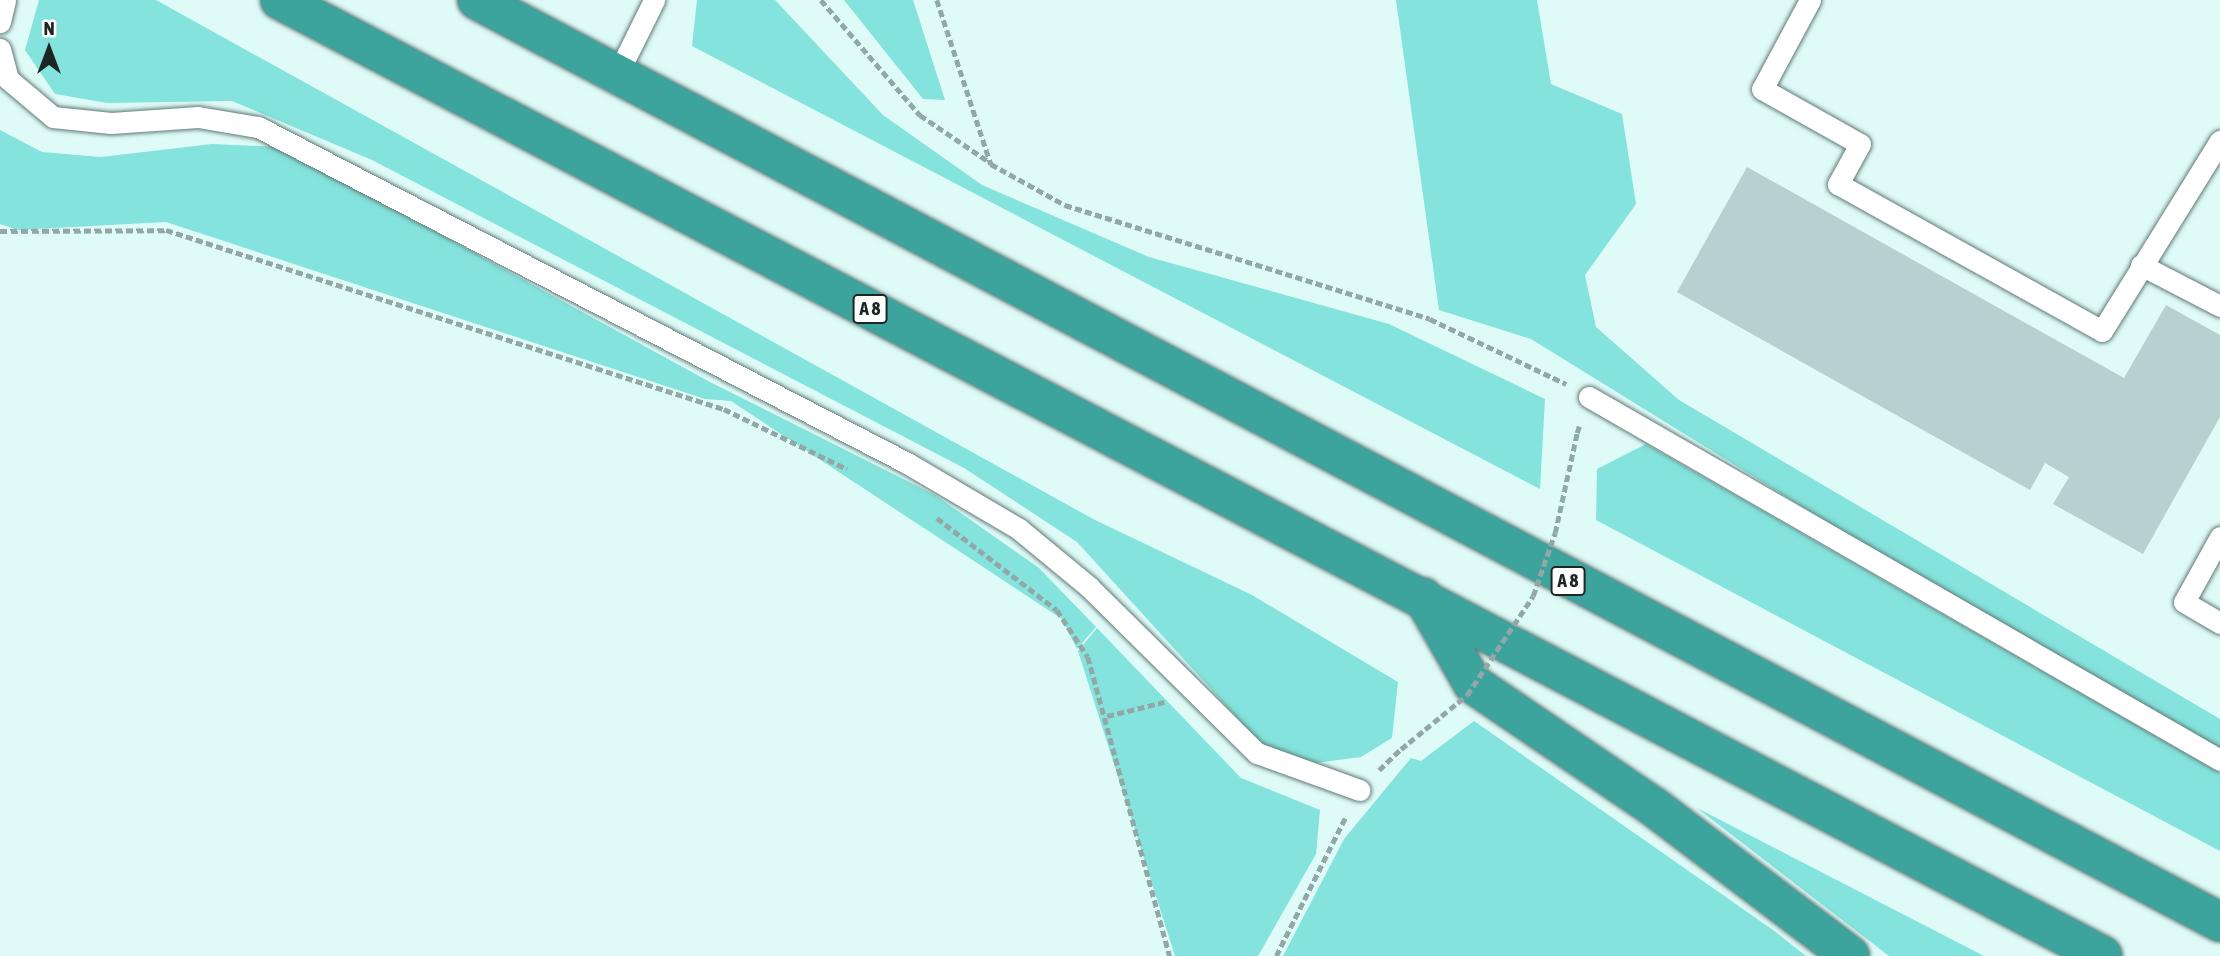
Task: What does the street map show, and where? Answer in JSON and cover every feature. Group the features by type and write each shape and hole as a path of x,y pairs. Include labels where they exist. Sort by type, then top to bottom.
{"highway":[{"name":"A 8","path":"280,0 1423,597 2103,956"},
{"name":"A 8","path":"477,0 2220,922"},
{"path":"1423,597 1473,684 1654,807 1850,956"}],"lane":[{"path":"0,22 5,0"},
{"path":"617,75 654,0"},
{"path":"1810,0 1762,89 1860,144 1838,184 2102,331 2220,141"},
{"path":"0,49 8,79 53,117 111,123 198,117 258,127 907,464 1019,529 1089,587 1190,690 1257,753 1359,790"},
{"path":"2141,265 2220,306"},
{"path":"1589,397 2220,760"},
{"path":"2220,537 2184,602 2220,623"}],"path":[{"path":"821,0 920,115 991,164 1065,205 1430,319 1589,397"},
{"path":"937,0 991,164"},
{"path":"0,231 166,230 723,409 857,474"},
{"path":"1276,956 1359,790 1401,749 1467,695 1533,596 1555,533 1577,433"},
{"path":"928,511 1057,610 1088,657 1107,716 1170,956"},
{"path":"1107,716 1155,706 1190,690"}],"shaded area":[{"path":"39,0 156,0 1093,519 1252,595 1398,682 1392,738 1361,757 1315,763 1262,745 1077,542 964,468 372,160 232,101 107,103 55,94 25,50"},
{"path":"697,0 775,0 883,115 982,185 1149,257 1389,324 1545,399 1540,489 692,46"},
{"path":"844,0 913,0 945,100 923,99"},
{"path":"1396,0 1537,0 1551,84 1622,114 1636,204 1585,275 1596,327 1679,400 2220,719 2220,750 1861,543 1531,339 1439,310"},
{"path":"0,130 42,152 101,157 212,144 281,147 710,382 935,495 1039,568 1096,627 1077,649 1062,619 731,401 705,399 166,222 18,230 0,224"},
{"path":"1646,444 2220,773 2220,851 1596,520 1597,469"},
{"path":"1097,628 1241,778 1320,810 1316,854 1258,956 1175,956 1078,651"},
{"path":"1474,721 1773,930 1806,956 1283,956 1344,839 1411,758 1421,761"},
{"path":"1697,808 1984,956 1889,956"}],"building":[{"path":"1747,167 2124,378 2166,305 2220,335 2220,417 2143,554 2053,504 2069,477 2045,463 2030,490 1677,292"}]}
